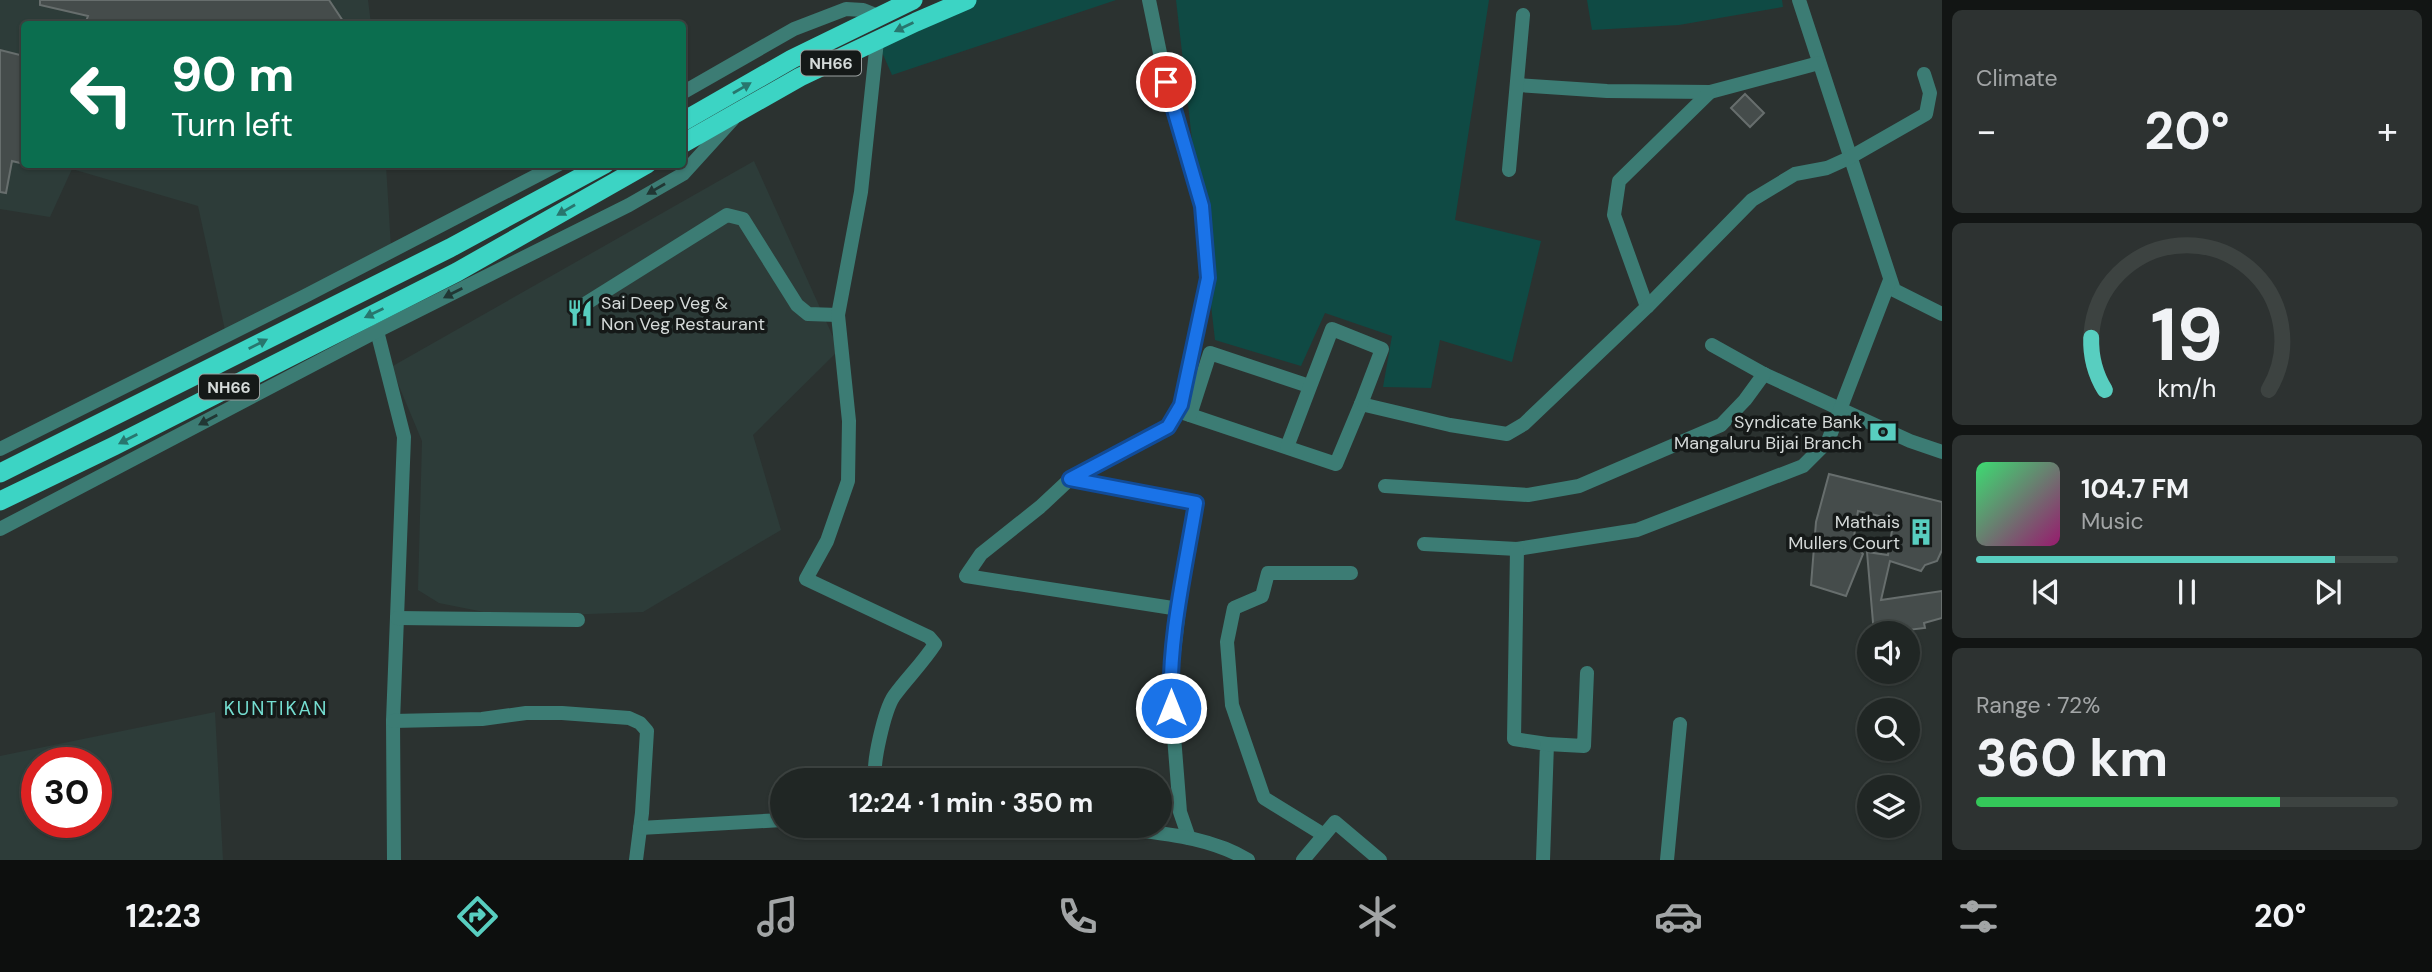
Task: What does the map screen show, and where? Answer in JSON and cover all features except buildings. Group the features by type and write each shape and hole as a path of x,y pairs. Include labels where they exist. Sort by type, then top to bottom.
{"highway":[{"name":"NH66","path":"686,120 888,8 914,0"},
{"name":"NH66","path":"686,142 800,78 967,0"},
{"name":"NH66","path":"0,473 450,248 597,168"},
{"name":"NH66","path":"0,501 457,272 640,168"}],"street":[{"path":"1149,0 1166,82 1202,206 1208,278 1181,405 1184,413"},
{"path":"1799,0 1894,290 1942,314"},
{"path":"686,91 794,29 845,4 863,10 888,8"},
{"path":"1509,170 1523,15"},
{"path":"874,768 878,743 892,698 921,666 935,644 929,637 806,579 827,541 848,481 849,421 838,316 861,192 877,41"},
{"path":"1517,85 1607,91 1710,92 1819,63"},
{"path":"1361,404 1450,425 1507,434 1524,424 1647,307 1752,201 1796,174 1827,168 1849,158 1926,114 1936,90 1924,74"},
{"path":"1647,307 1614,215 1619,181 1710,92"},
{"path":"0,529 377,331 629,205 682,174 741,111"},
{"path":"0,449 305,296 551,168"},
{"path":"577,309 727,215 743,219 797,305 808,314 838,316"},
{"path":"1424,544 1517,549 1637,530 1803,466 1828,441 1890,280"},
{"path":"1184,413 1336,464 1382,349 1332,330 1287,447"},
{"path":"377,331 404,438 393,721 394,860"},
{"path":"1712,345 1764,374 1910,441 1942,452"},
{"path":"1179,609 966,576 981,554 1070,479 1168,427 1184,413 1210,353 1310,386"},
{"path":"1385,486 1528,495 1579,486 1721,425 1745,400 1764,374"},
{"path":"1070,479 1196,503 1170,686 1180,812 1189,838"},
{"path":"1517,549 1514,739 1584,746 1587,673"},
{"path":"1324,835 1265,798 1232,705 1227,642 1234,608 1262,596 1268,573 1351,573"},
{"path":"397,618 578,620"},
{"path":"393,721 482,719 527,713 562,713 629,718 640,723 647,731 636,860"},
{"path":"1667,860 1680,724"},
{"path":"1543,860 1547,744"},
{"path":"640,828 770,821"},
{"path":"1303,860 1335,822 1380,860"},
{"path":"1172,835 1231,849 1248,860"}],"shaded area":[{"path":"0,0 368,0 371,21 21,21 21,168 386,168 391,248 225,330 198,206 72,169 50,217 0,209"},
{"path":"967,0 1116,0 892,75 877,41"},
{"path":"1176,0 1489,0 1455,220 1541,241 1512,362 1440,340 1431,388 1383,387 1392,336 1325,313 1301,366 1215,340"},
{"path":"1587,0 1782,0 1783,7 1679,25 1592,30"},
{"path":"754,161 839,350 753,435 781,530 643,612 509,617 439,603 418,590 422,441 391,367"},
{"path":"215,712 223,860 0,860 0,756 21,752 21,838 112,838 112,747 44,747"}],"place":[{"name":"Sai Deep Veg & Non Veg Restaurant","path":"580,313"},
{"name":"Syndicate Bank Mangaluru Bijai Branch","path":"1883,432"},
{"name":"Mathais Mullers Court","path":"1921,532"}],"district":[{"name":"KUNTIKAN","path":"276,708"}],"route":[{"path":"1166,82 1202,206 1208,278 1181,405 1168,427 1070,479 1196,503 1179,609 1170,686 1171,708"}]}
